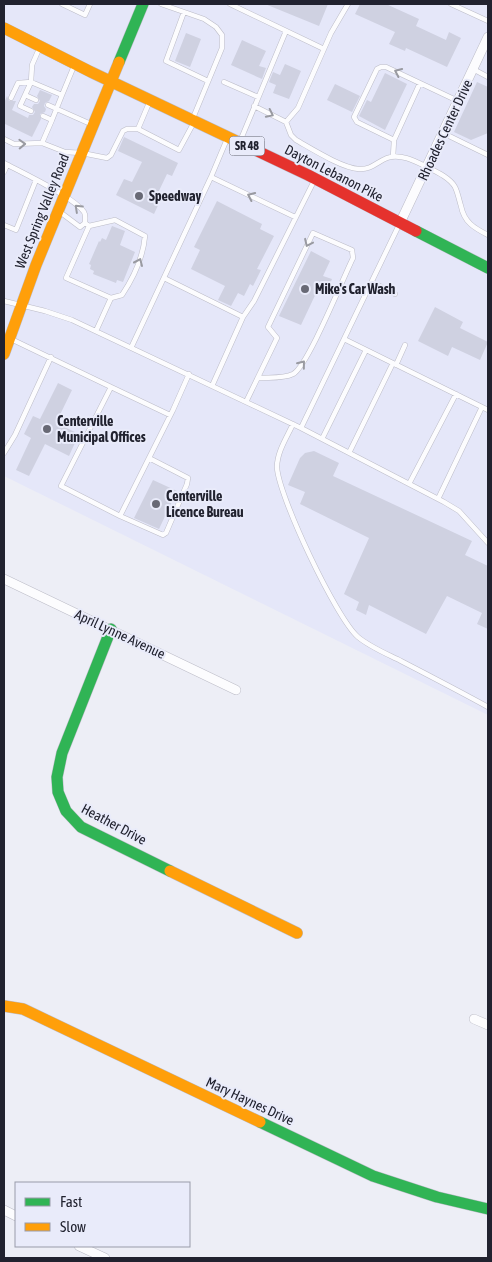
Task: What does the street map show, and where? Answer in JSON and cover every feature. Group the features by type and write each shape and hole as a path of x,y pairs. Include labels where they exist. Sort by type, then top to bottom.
{"street":[{"name":"West Spring Valley Road","path":"4,354 58,211 143,4"},
{"name":"Dayton Lebanon Pike","path":"4,28 315,179 488,268"},
{"name":"Rhoades Center Drive","path":"400,223 428,168 488,37"},
{"name":"April Lynne Avenue","path":"4,579 236,690"},
{"name":"Heather Drive","path":"111,629 58,767 56,779 58,794 66,813 81,826 297,933"},
{"name":"Mary Haynes Drive","path":"4,1006 23,1009 373,1176 437,1197 488,1209"},
{"path":"474,1019 488,1025"},
{"path":"80,1247 105,1258"}],"lane":[{"path":"62,4 85,15 90,4"},
{"path":"4,139 17,145 42,143 64,152 107,158 111,155 123,131 126,129 138,129 179,150 222,48 222,35 216,27 204,19 160,4"},
{"path":"230,4 324,49"},
{"path":"286,122 298,108 338,18 348,4"},
{"path":"451,4 488,21"},
{"path":"184,12 166,61 208,81"},
{"path":"239,143 286,31"},
{"path":"31,111 20,106 31,82 32,65 41,46"},
{"path":"42,143 76,63"},
{"path":"394,140 357,122 354,115 377,69 381,66 458,101"},
{"path":"473,69 488,77"},
{"path":"11,98 18,83 31,82 62,96"},
{"path":"224,82 258,97"},
{"path":"394,157 394,140 420,83"},
{"path":"25,95 36,100"},
{"path":"138,129 150,100"},
{"path":"48,105 94,125"},
{"path":"254,106 286,122 291,136 296,140 350,168 361,170 394,157 406,158 428,168 449,181 458,194 467,222 488,235"},
{"path":"43,116 52,120"},
{"path":"443,133 488,155"},
{"path":"132,348 228,137"},
{"path":"4,172 5,164 64,196 84,211 87,225 66,278 111,298 122,295 130,284 144,252 145,236 115,220 87,225 80,227 58,211"},
{"path":"211,177 296,217"},
{"path":"212,386 243,317 254,302 315,179"},
{"path":"4,225 16,230 36,180"},
{"path":"302,428 400,223"},
{"path":"246,402 277,338 268,326 313,232 352,250 353,258 307,359 294,374 281,377 258,378"},
{"path":"164,278 243,317"},
{"path":"372,282 395,294"},
{"path":"96,331 111,298"},
{"path":"4,301 63,317 96,331 302,428 459,511 488,543"},
{"path":"10,338 170,415"},
{"path":"344,339 488,410"},
{"path":"349,453 405,345"},
{"path":"322,439 366,350"},
{"path":"4,453 15,435 51,358"},
{"path":"120,516 189,374"},
{"path":"111,387 61,486 163,535 166,533 188,484 188,478 149,458"},
{"path":"409,484 456,394"},
{"path":"438,499 482,407"},
{"path":"293,424 281,450 277,466 284,493 294,521 327,590 344,619 358,636 385,653 488,707"}],"shaded area":[{"path":"4,4 488,4 488,715 4,476"}],"building":[{"path":"265,4 328,4 319,26"},
{"path":"360,4 386,4 419,19 416,26 446,40 449,32 461,38 447,67 406,48 405,51 389,44 395,32 355,14"},
{"path":"186,33 201,39 190,67 175,61"},
{"path":"242,40 266,51 259,66 266,68 262,79 231,65"},
{"path":"285,64 301,71 289,99 273,93 276,85 269,82 273,72 280,75"},
{"path":"385,73 407,84 385,130 359,116 367,100 371,102"},
{"path":"477,82 488,87 488,133 471,140 454,132"},
{"path":"335,84 360,96 352,112 327,100"},
{"path":"40,90 52,95 49,101 45,103 45,112 40,114 41,119 32,137 5,124 4,126 4,103 7,96 9,101 16,101 12,110 28,118 29,115 33,115 35,112 32,107 34,104 38,104 40,101 37,96"},
{"name":"Speedway","path":"124,137 178,163 172,176 167,174 157,195 162,197 154,214 116,195 124,179 132,182 142,162 118,151"},
{"path":"217,201 262,224 260,229 274,236 257,269 261,270 253,286 250,284 244,296 238,293 231,306 218,300 225,286 191,269 200,250 194,247"},
{"path":"112,226 125,231 120,245 135,252 123,282 117,280 116,283 93,274 94,271 90,269 91,265 89,264 99,241 102,238 106,240"},
{"name":"Mike's Car Wash","path":"311,251 330,261 323,276 332,279 327,291 319,287 301,325 279,316"},
{"path":"435,307 463,322 460,328 488,342 480,360 452,347 448,356 418,341"},
{"name":"Centerville Municipal Offices","path":"58,383 72,390 56,423 79,434 69,456 45,444 29,476 16,470 31,438 24,434 33,416 40,419"},
{"path":"314,451 339,463 333,476 472,541 465,555 488,566 488,629 477,624 482,613 447,596 426,634 369,605 366,615 356,610 359,602 344,594 369,538 300,504 305,492 288,485 300,458 305,453"},
{"name":"Centerville Licence Bureau","path":"153,480 177,491 159,529 134,518"}],"traffic: fast":[{"path":"119,62 143,4"},
{"path":"416,231 488,268"},
{"path":"111,629 62,753 57,777 58,792 66,811 81,827 170,871"},
{"path":"260,1122 373,1176 437,1197 488,1209"}],"traffic: slow":[{"path":"4,28 91,72 253,149"},
{"path":"4,354 36,265 119,62"},
{"path":"170,871 297,933"},
{"path":"4,1006 23,1009 260,1122"}],"traffic: jam":[{"path":"253,149 416,231"}],"place":[{"name":"Speedway","path":"139,196"},
{"name":"Mike's Car Wash","path":"305,289"},
{"name":"Centerville Municipal Offices","path":"47,429"},
{"name":"Centerville Licence Bureau","path":"156,504"}]}
